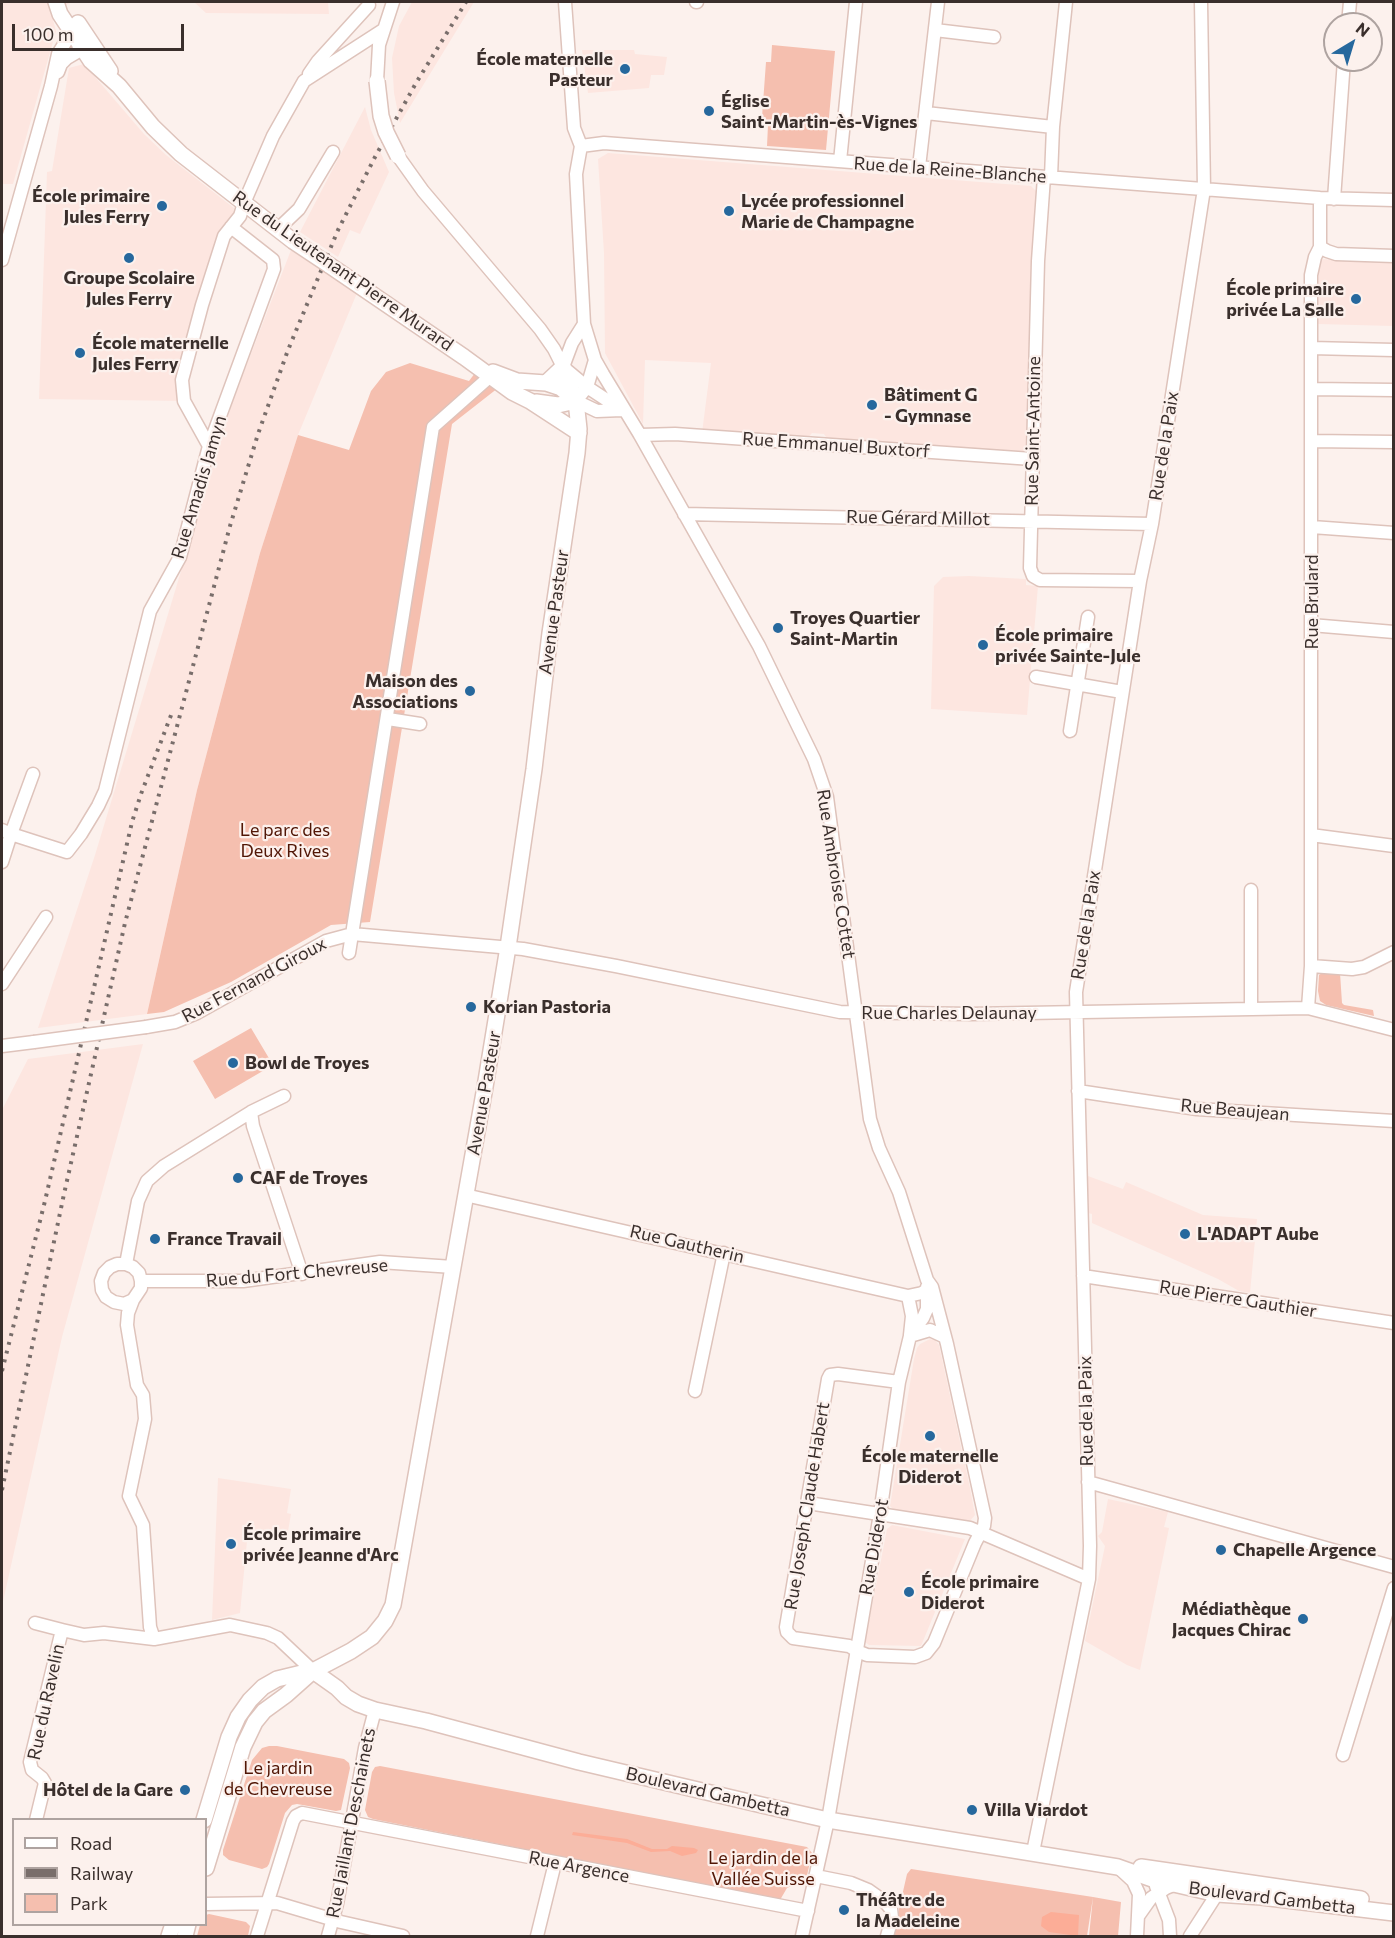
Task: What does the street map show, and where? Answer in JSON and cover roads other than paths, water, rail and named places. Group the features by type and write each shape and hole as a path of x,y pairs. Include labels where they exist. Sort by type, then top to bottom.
{"main road":[{"name":"Rue du Lieutenant Pierre Murard","path":"58,2 60,14 78,31 87,46 91,61 119,86 153,127 181,154 293,241 512,392 579,433"},
{"path":"377,81 381,116 398,156"},
{"name":"Rue du Lieutenant Pierre Murard","path":"464,357 503,376 525,382 546,383 561,388 576,401"},
{"path":"546,383 563,367"},
{"name":"Avenue Pasteur","path":"313,1671 372,1637 385,1621 393,1605 508,947 579,433 576,401 563,367"},
{"name":"Rue du Lieutenant Pierre Murard","path":"530,401 558,405 576,401"},
{"path":"205,1818 229,1737 238,1717 250,1700 263,1687 277,1679 313,1671"},
{"path":"207,1860 243,1747 255,1722 264,1711 313,1671"},
{"name":"Boulevard Gambetta","path":"313,1671 346,1697 375,1710 426,1721 579,1762 828,1820 1118,1867 1151,1879 1217,1894 1394,1913"},
{"name":"Boulevard Gambetta","path":"1151,1879 1203,1877 1394,1903"}],"street":[{"path":"377,81 377,60 383,30 393,2"},
{"path":"565,2 574,128 581,146"},
{"path":"840,161 856,2"},
{"path":"919,167 938,2"},
{"name":"Rue Saint-Antoine","path":"1066,2 1038,261 1030,568 1033,576 1040,580 1140,581"},
{"name":"Rue de la Paix","path":"1033,1852 1089,1579 1076,992 1204,189 1201,2"},
{"path":"209,446 184,401 182,380 224,236 240,216 273,136 304,81 318,61 369,5"},
{"path":"304,81 383,30"},
{"path":"935,30 994,37"},
{"path":"2,254 51,86 58,54 68,38 78,31"},
{"path":"51,86 61,64 87,46"},
{"path":"1334,199 1343,72"},
{"path":"926,113 1053,127"},
{"name":"Rue de la Reine-Blanche","path":"581,146 604,143 1320,198 1394,200"},
{"name":"Rue Ambroise Cottet","path":"581,146 576,174 584,324 595,360 759,646 814,759 827,797 870,1119 879,1148 899,1192 945,1337 985,1518 934,1643 926,1653 915,1657 867,1655 857,1652"},
{"path":"278,229 299,209 333,152"},
{"path":"398,156 423,191 540,329 563,367 587,387 624,410"},
{"name":"Rue Brulard","path":"1308,1008 1311,966 1311,275 1314,257 1320,247 1320,198"},
{"name":"Rue Amadis Jamyn","path":"6,832 66,852 81,834 105,791 150,611 180,557 209,446 274,269 273,260 231,227"},
{"path":"1320,247 1336,254 1394,256"},
{"path":"563,367 572,343 584,324"},
{"path":"1311,348 1394,350"},
{"path":"595,360 587,387 576,401 597,411 624,410"},
{"path":"349,953 386,734 433,427 486,380"},
{"path":"1311,389 1394,390"},
{"name":"Rue Emmanuel Buxtorf","path":"640,435 675,434 1032,459"},
{"path":"1311,441 1394,442"},
{"name":"Rue Gérard Millot","path":"684,514 1152,524"},
{"path":"1312,527 1394,533"},
{"path":"1070,731 1088,617"},
{"path":"1311,625 1394,632"},
{"path":"1036,678 1122,692"},
{"path":"388,719 420,724"},
{"path":"2,862 6,832 33,774"},
{"path":"1311,835 1394,846"},
{"path":"1251,890 1251,1009"},
{"path":"2,984 46,917"},
{"name":"Rue Fernand Giroux","path":"2,1046 175,1022 197,1013 326,941 340,936 352,934 508,947"},
{"name":"Rue Charles Delaunay","path":"508,947 616,966 837,1011 970,1014 1308,1008 1394,1030"},
{"path":"1311,966 1364,968 1394,952"},
{"name":"Rue Beaujean","path":"1078,1091 1197,1109 1394,1121"},
{"path":"126,1264 138,1202 147,1181 164,1166 251,1112 284,1096"},
{"path":"251,1112 253,1126 302,1274"},
{"name":"Rue Gautherin","path":"465,1195 908,1296 929,1286"},
{"path":"695,1391 724,1253"},
{"name":"Rue du Fort Chevreuse","path":"141,1281 243,1281 380,1262 453,1267"},
{"path":"133,1300 124,1304 106,1298 101,1281 104,1273 110,1267 117,1264 133,1267 139,1273 141,1281 141,1288 128,1313 127,1325 137,1385 143,1395 145,1419 129,1496 143,1525 150,1626 154,1639"},
{"name":"Rue Pierre Gauthier","path":"1083,1276 1394,1323"},
{"name":"Rue Diderot","path":"801,1936 828,1820 880,1514 899,1382 910,1336 927,1310 929,1286"},
{"path":"908,1296 912,1316 910,1336 930,1330 945,1337"},
{"path":"114,1302 125,1361"},
{"name":"Rue Joseph Claude Habert","path":"857,1652 849,1646 793,1638 787,1632 786,1627 828,1379 830,1375 838,1374 899,1382"},
{"path":"1088,1482 1394,1567"},
{"path":"808,1503 968,1527 1089,1579"},
{"path":"1343,1755 1394,1588"},
{"path":"35,1623 62,1630"},
{"name":"Rue du Ravelin","path":"36,1818 45,1783 32,1770 30,1762 62,1630 84,1635 104,1633 154,1639 230,1625 267,1633 278,1638 313,1671"},
{"name":"Rue Jaillant Deschainets","path":"328,1936 333,1920 370,1722 375,1710"},
{"name":"Rue Argence","path":"267,1903 293,1821 302,1813 808,1911"},
{"path":"537,1936 555,1863"},
{"path":"1118,1867 1134,1881 1139,1894 1137,1936"},
{"path":"816,1876 868,1890 885,1902 891,1909 892,1918 887,1936"},
{"path":"1175,1884 1203,1877"},
{"path":"1138,1915 1151,1898 1151,1879"},
{"path":"1151,1879 1169,1920 1170,1936"},
{"path":"1190,1936 1217,1894"},
{"path":"257,1936 267,1903"},
{"path":"207,1904 277,1903 333,1920 404,1936"}],"railway":[{"path":"2,1490 64,1194 125,923 230,526 258,434 288,350 338,230 416,83 466,2"},
{"path":"2,1371 45,1201 132,822 173,710"}],"place":[{"name":"École maternelle Pasteur","path":"625,69"},
{"name":"Église Saint-Martin-ès-Vignes","path":"709,111"},
{"name":"École primaire Jules Ferry","path":"162,206"},
{"name":"Lycée professionnel Marie de Champagne","path":"729,211"},
{"name":"Groupe Scolaire Jules Ferry","path":"129,258"},
{"name":"École primaire privée La Salle","path":"1356,299"},
{"name":"École maternelle Jules Ferry","path":"80,353"},
{"name":"Bâtiment G - Gymnase","path":"872,405"},
{"name":"Troyes Quartier Saint-Martin","path":"778,628"},
{"name":"École primaire privée Sainte-Jule","path":"983,645"},
{"name":"Maison des Associations","path":"470,691"},
{"name":"Korian Pastoria","path":"471,1007"},
{"name":"Bowl de Troyes","path":"233,1063"},
{"name":"CAF de Troyes","path":"238,1178"},
{"name":"L'ADAPT Aube","path":"1185,1234"},
{"name":"France Travail","path":"155,1239"},
{"name":"École maternelle Diderot","path":"930,1436"},
{"name":"École primaire privée Jeanne d'Arc","path":"231,1544"},
{"name":"Chapelle Argence","path":"1221,1550"},
{"name":"École primaire Diderot","path":"909,1592"},
{"name":"Médiathèque Jacques Chirac","path":"1303,1619"},
{"name":"Hôtel de la Gare","path":"185,1790"},
{"name":"Villa Viardot","path":"972,1810"},
{"name":"Théâtre de la Madeleine","path":"844,1910"}],"park label":[{"name":"Le parc des Deux Rives","path":"285,840"},
{"name":"Le jardin de Chevreuse","path":"278,1778"},
{"name":"Le jardin de la Vallée Suisse","path":"763,1868"}]}
